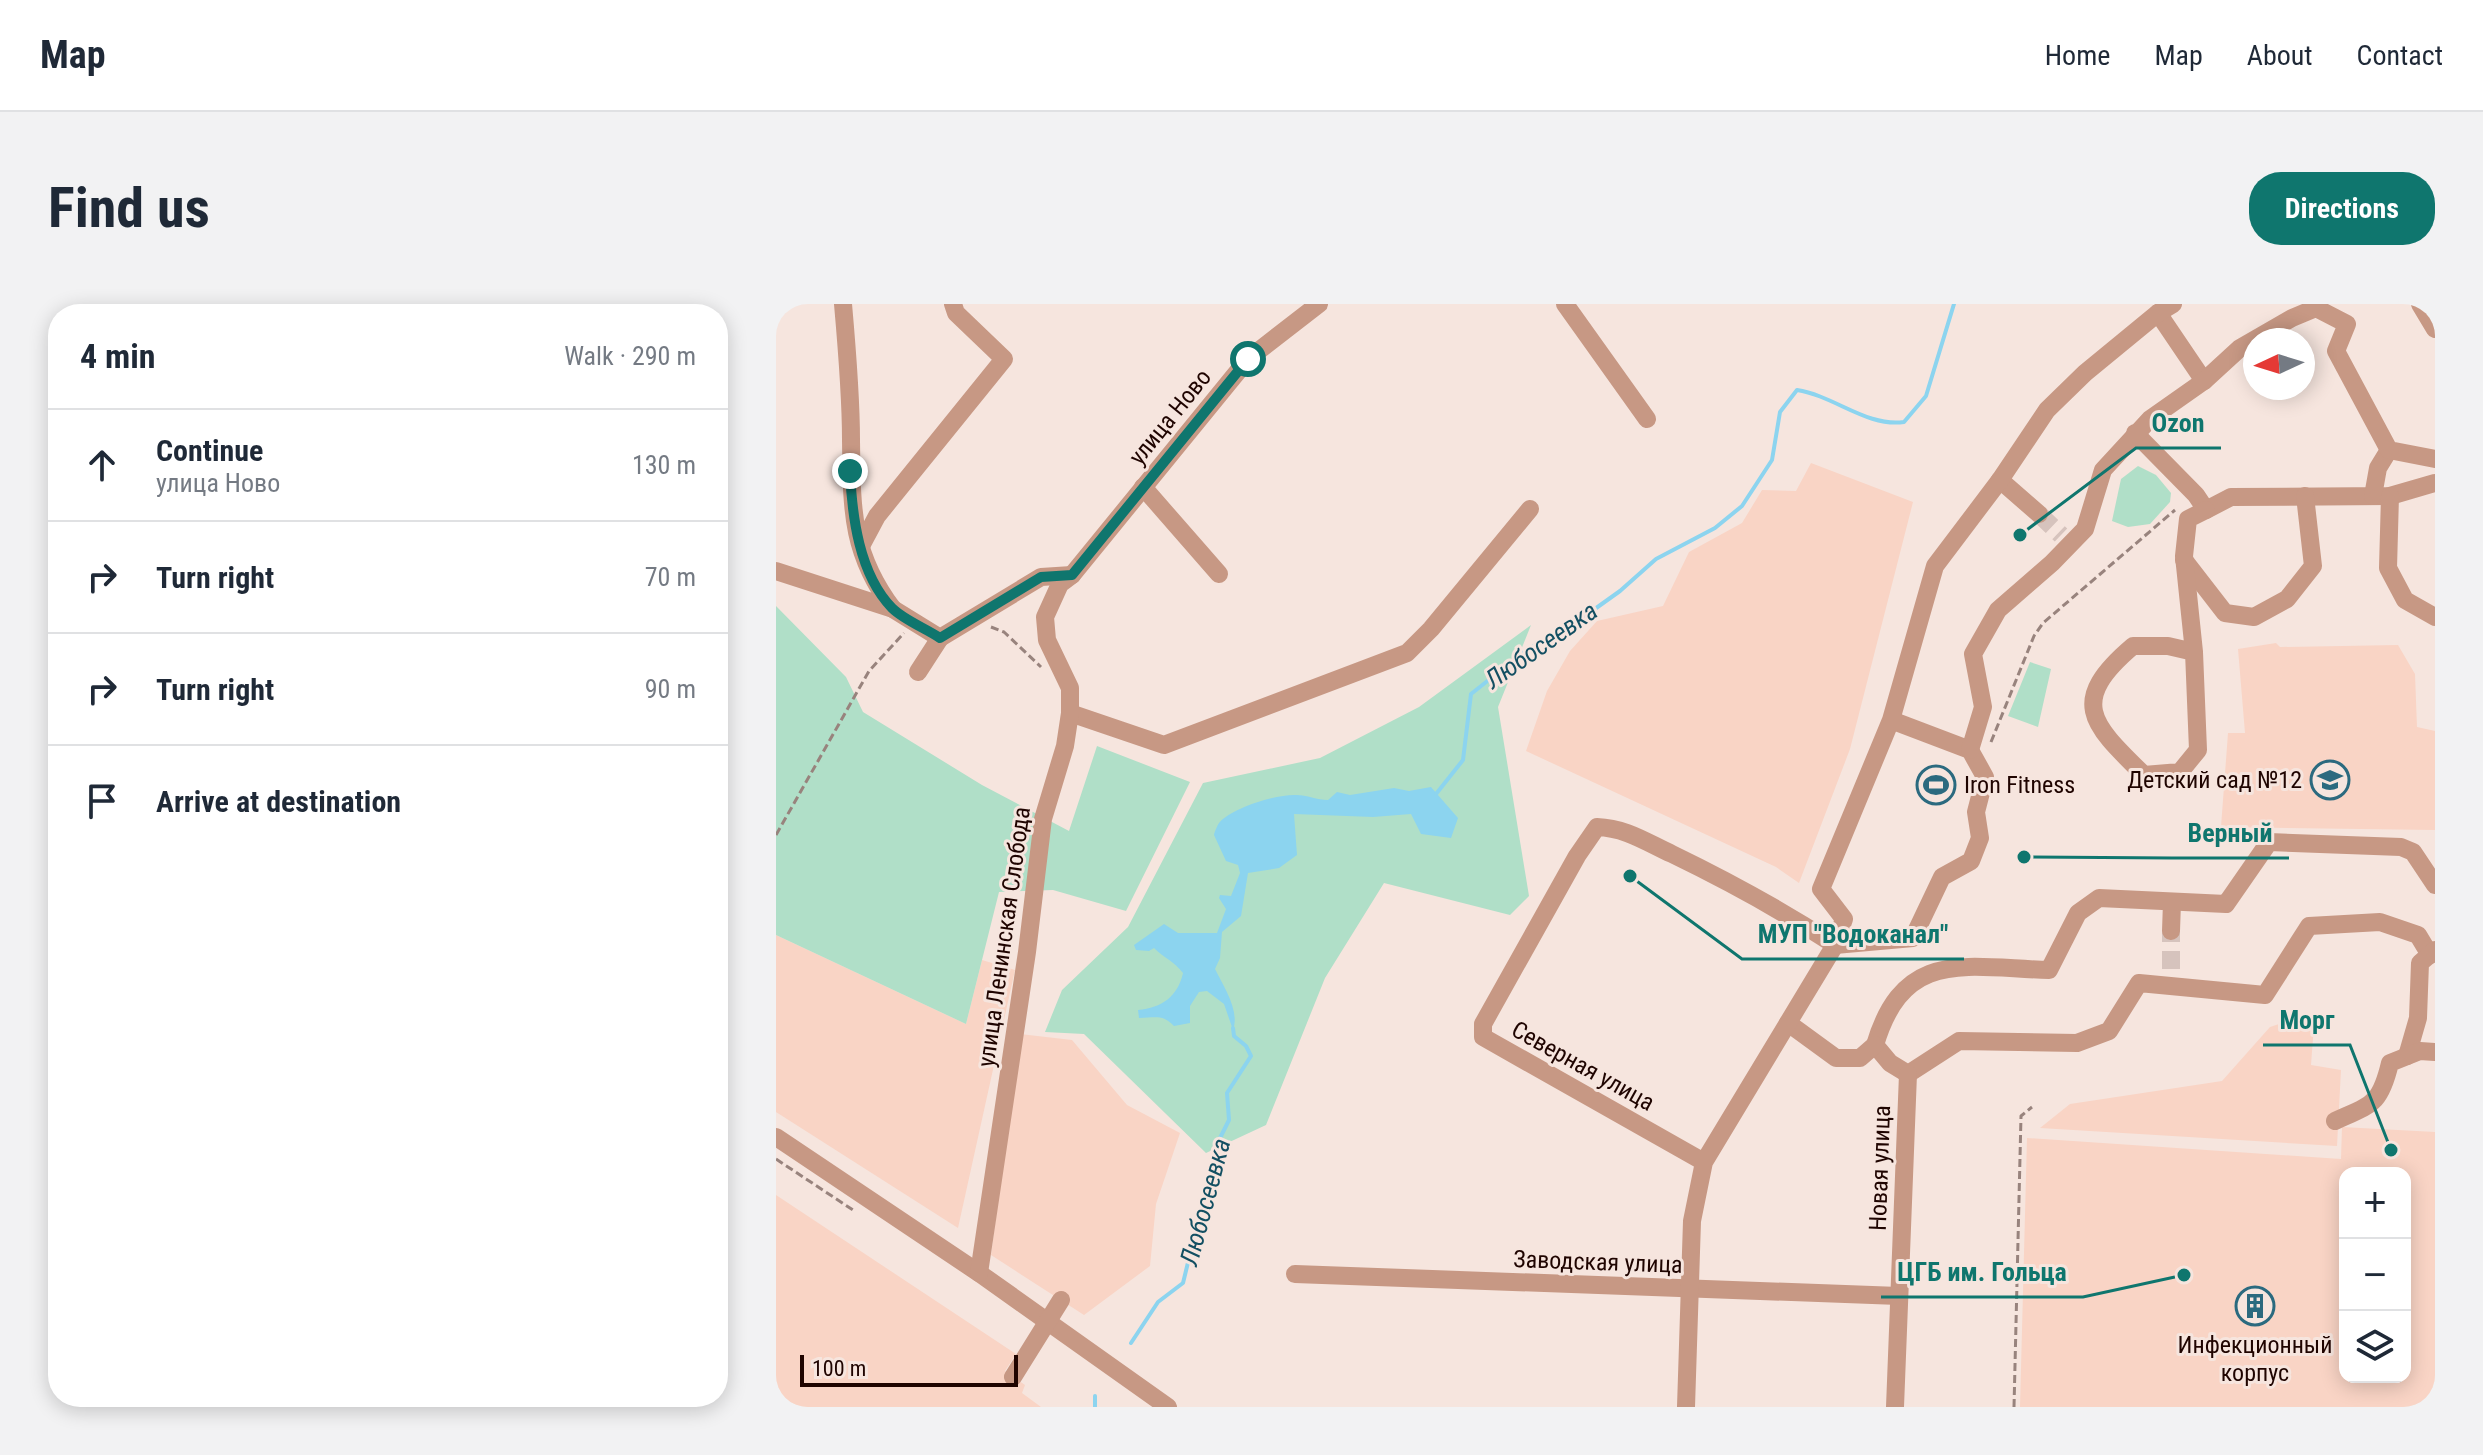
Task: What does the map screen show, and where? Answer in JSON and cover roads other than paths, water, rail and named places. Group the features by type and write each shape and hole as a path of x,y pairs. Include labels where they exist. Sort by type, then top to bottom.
{"street":[{"path":"843,304 849,374 851,509 875,585 893,609"},
{"path":"861,546 877,516 1004,359 956,313 953,304"},
{"name":"улица Ново","path":"1072,575 1248,359 1319,304"},
{"path":"1565,304 1647,419"},
{"path":"2420,304 2435,329"},
{"path":"1970,750 1983,707 1973,654 1998,610 2066,540 2085,529 2103,470 2135,433 2204,381 2240,348 2316,308 2347,324 2336,351 2389,450"},
{"path":"1686,1407 1692,1221 1704,1162 1835,945 1844,919 1821,889 1891,720 1935,566 2000,480 2047,410 2085,373 2166,309 2204,381"},
{"path":"2135,433 2196,495 2206,510"},
{"path":"2389,450 2435,459"},
{"path":"2389,450 2378,468 2388,568 2405,600 2435,617"},
{"path":"2000,480 2039,514"},
{"path":"2194,652 2168,646 2133,646 2107,668 2094,693 2094,717 2109,741 2144,775 2180,772 2198,750 2194,652 2184,560 2188,519 2231,497 2382,496 2435,483"},
{"path":"1143,487 1219,574"},
{"path":"2184,560 2225,613 2254,617 2287,599 2313,566 2305,496"},
{"path":"1070,713 1164,745 1407,653 1431,629 1530,509"},
{"path":"776,571 893,609 940,638"},
{"path":"918,672 940,638 970,618 1041,577 1072,575"},
{"name":"улица Ленинская Слобода","path":"979,1273 1027,952 1043,819 1065,746 1070,713 1070,688 1047,640 1045,617 1060,584 1072,575"},
{"path":"1835,945 1913,938 1942,877 1971,861 1980,838 1976,812 1985,777 1970,750 1891,720"},
{"name":"Северная улица","path":"1704,1162 1483,1037 1483,1024 1577,856 1597,827 1617,827 1773,904 1835,945"},
{"path":"1788,1023 1836,1058 1860,1058 1875,1045 1883,1018 1915,979 1946,967 2049,970 2078,913 2099,898 2226,904 2269,842 2401,847 2413,852 2435,885"},
{"path":"2171,931 2172,902"},
{"path":"1875,1045 1890,1063 1908,1074 1959,1041 2077,1043 2109,1031 2139,983 2171,978 2265,995 2309,926 2380,922 2418,935 2432,953 2420,963 2418,1018 2407,1056"},
{"path":"2335,1121 2372,1104 2384,1088 2390,1063 2420,1051 2435,1052"},
{"name":"Новая улица","path":"1895,1407 1908,1074"},
{"path":"776,1137 979,1273 1168,1407"},
{"name":"Заводская улица","path":"1295,1274 1899,1296"},
{"path":"1013,1377 1061,1300"}],"water":[{"path":"1431,787 1458,818 1451,838 1421,834 1411,814 1373,817 1294,814 1297,855 1279,868 1248,873 1241,916 1222,932 1220,958 1215,969 1233,1007 1233,1030 1224,1004 1207,991 1199,992 1190,1006 1190,1023 1174,1026 1162,1018 1139,1018 1138,1010 1154,1007 1173,994 1183,973 1154,948 1149,951 1136,950 1134,945 1164,924 1178,933 1217,933 1226,909 1220,895 1231,896 1240,873 1238,865 1226,861 1214,835 1225,817 1255,803 1288,795 1328,800 1337,792 1350,795 1394,788 1409,791"}],"waterway":[{"name":"Любосеевка","path":"1436,794 1463,760 1471,694 1524,652 1620,591 1656,559 1715,528 1742,506 1772,460 1780,412 1797,390 1824,398 1863,416 1904,422 1926,396 1954,304"},
{"name":"Любосеевка","path":"1131,1343 1158,1302 1183,1283 1217,1144 1229,1120 1227,1093 1251,1056 1246,1046 1234,1036 1233,1028"},
{"name":"Любосеевка","path":"1095,1396 1095,1407"}],"tunnel":[{"path":"2039,514 2061,535"},
{"path":"2171,931 2171,969"}],"place":[{"name":"Ozon","path":"2020,535"},
{"name":"Детский сад №12","path":"2330,780"},
{"name":"Iron Fitness","path":"1936,785"},
{"name":"Верный","path":"2024,857"},
{"name":"МУП \"Водоканал\"","path":"1630,876"},
{"name":"Морг","path":"2391,1150"},
{"name":"ЦГБ им. Гольца","path":"2184,1275"},
{"name":"Инфекционный корпус","path":"2255,1306"}]}
